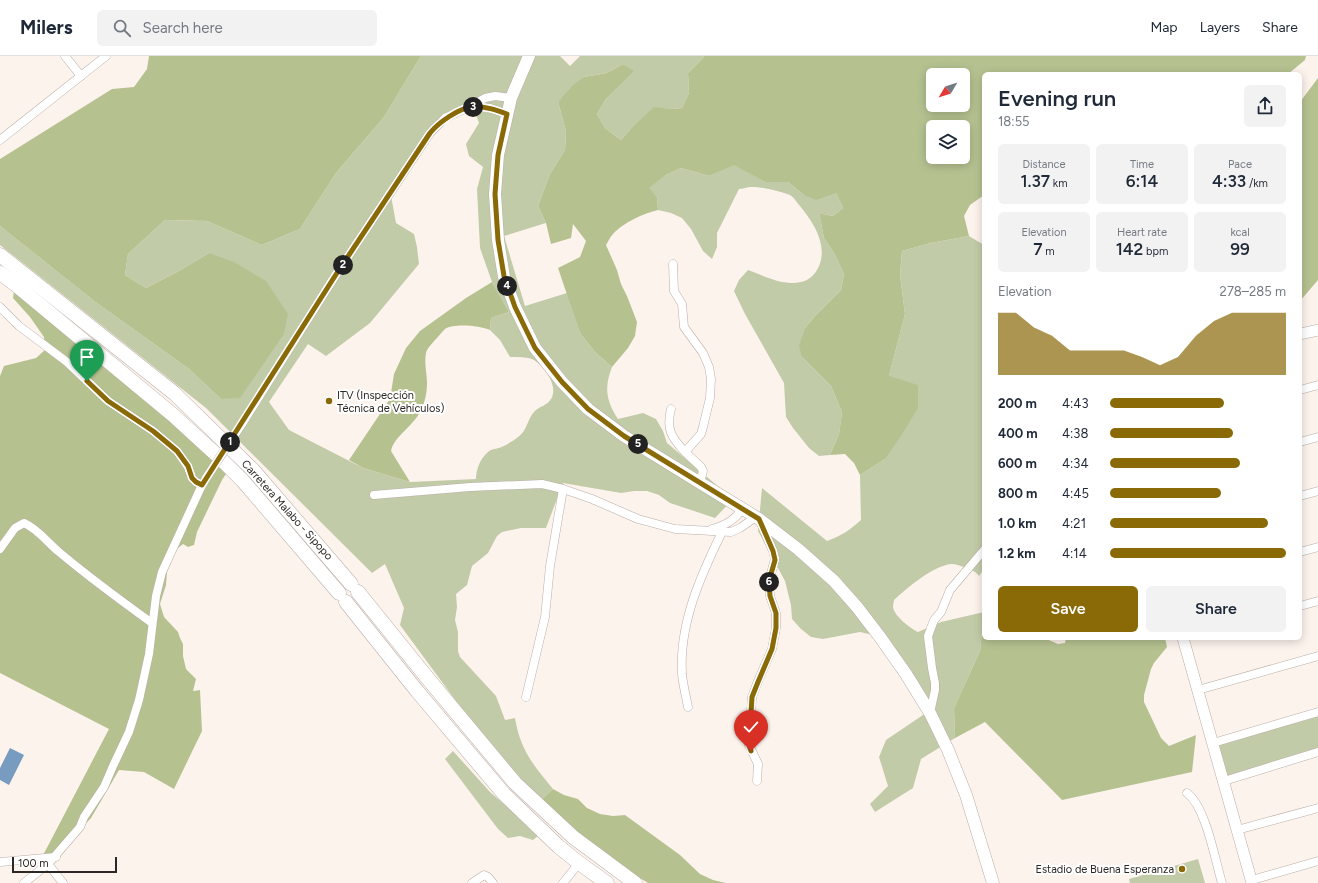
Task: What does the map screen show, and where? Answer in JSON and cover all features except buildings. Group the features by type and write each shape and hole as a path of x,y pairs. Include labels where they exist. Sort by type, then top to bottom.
{"highway":[{"name":"Carretera Malabo - Sipopo","path":"0,255 174,393 253,470 355,588 429,680 515,782 573,837 635,883"},
{"name":"Carretera Malabo - Sipopo","path":"0,273 173,415 220,458 242,481 343,598 417,691 504,794 558,846 578,863 607,883"}],"main road":[{"path":"529,56 511,98 507,114 498,155 495,194 498,240 504,276 515,307 535,348 562,382 588,409 624,436 743,508 798,549 838,586 880,636 930,713 948,750 966,795 993,883"}],"street":[{"path":"66,56 81,76"},
{"path":"0,140 106,56"},
{"path":"24,883 56,857 80,827 84,817 104,787 129,732 145,677 156,596 162,572 206,478 242,424 335,276 430,133 445,118 486,98 495,96 511,98"},
{"path":"472,106 490,108 507,114"},
{"path":"673,264 674,291 682,304 684,327 704,353 711,379 710,398 703,427 700,434 685,452"},
{"path":"0,307 19,326 67,362 108,401 153,431 177,451 188,466 192,478 202,485"},
{"path":"1302,334 1318,330"},
{"path":"1302,389 1318,385"},
{"path":"671,409 668,418 669,428 676,441 685,452 701,467 703,471 700,483"},
{"path":"1302,441 1318,437"},
{"path":"374,495 470,487 542,484 563,489 592,499 638,519 675,529 722,532 736,530 757,518 773,551 775,560 769,581 770,596 776,613 776,628 772,649 752,697 749,745 758,764 757,781"},
{"path":"526,697 544,617 550,566 563,489"},
{"path":"1302,495 1318,491"},
{"path":"708,530 727,525 738,516 743,508"},
{"path":"0,549 15,528 24,523 30,525 56,550 108,592 152,623"},
{"path":"688,707 682,675 686,621 694,596 722,532"},
{"path":"1302,551 1318,547"},
{"path":"930,713 935,683 928,636 934,620 941,612 950,590 982,552"},
{"path":"1302,605 1318,601"},
{"path":"1185,640 1252,882 1318,861"},
{"path":"1198,690 1318,656"},
{"path":"1213,743 1318,712"},
{"path":"1224,781 1318,752"},
{"path":"1187,793 1196,803 1203,817 1222,883"},
{"path":"1238,830 1318,808"},
{"path":"0,862 56,857"},
{"path":"563,883 578,863"},
{"path":"48,864 63,883"},
{"path":"472,883 484,875 493,883"}],"green space":[{"path":"149,56 421,56 384,117 336,173 300,229 262,245 207,221 165,220 128,254 125,275 146,288 209,253 234,262 266,281 288,314 284,334 240,398 221,399 189,369 94,301 0,226 0,159 112,89 134,87 147,69"},
{"path":"421,56 560,56 570,66 580,56 704,56 688,73 689,93 682,108 654,108 634,125 621,140 605,128 597,114 606,99 633,71 623,64 607,73 584,77 558,102 566,131 565,150 550,174 538,206 546,223 504,236 525,306 567,293 580,333 595,352 612,367 609,374 607,388 611,406 618,419 643,413 656,419 663,431 667,443 733,499 715,518 670,503 659,495 647,491 621,493 563,483 546,528 521,528 502,532 497,536 488,553 472,566 467,585 456,594 457,607 455,620 458,632 458,651 460,657 496,696 505,720 515,718 520,739 528,756 553,789 541,800 484,739 400,625 404,608 385,564 372,573 206,408 0,245 0,226 94,301 189,369 221,399 209,253 146,288 125,275 128,254 165,220 207,221 262,245 300,229 336,173 384,117","holes":["473,106 479,123 466,144 469,156 483,167 477,189 480,248 492,282 509,312 491,318 490,330 500,340 510,357 524,357 532,359 541,366 552,382 553,394 551,399 545,405 536,410 526,428 516,439 501,447 490,450 485,455 479,464 476,479 410,482 363,468 289,430 269,402 308,344 326,356 370,323 419,264 414,234 396,223 391,196 432,131 448,118"]},
{"path":"704,56 1306,56 1305,60 1290,72 982,72 982,196 970,205 964,216 969,236 931,243 902,251 900,275 905,314 889,376 918,385 918,408 885,459 860,475 854,463 845,454 830,455 839,434 842,412 831,386 802,357 799,346 805,328 841,290 844,274 834,253 824,238 819,213 833,216 843,208 836,193 816,200 804,195 788,182 765,182 734,165 709,176 681,168 666,175 649,188 657,197 658,210 646,213 622,226 612,235 606,245 637,322 635,336 628,348 612,367 595,352 580,333 558,268 580,257 586,241 573,224 571,238 551,244 546,223 538,206 550,174 565,150 566,131 558,102 573,85 584,77 607,73 623,64 634,71 606,99 597,114 605,128 621,140 634,125 654,107 673,109 682,108 689,93 688,73"},
{"path":"1318,78 1318,280 1302,299 1302,99"},
{"path":"734,164 765,182 788,182 804,195 836,193 843,208 833,216 819,213 824,238 834,253 844,274 841,290 805,328 802,357 831,386 842,412 839,434 830,455 819,456 809,448 786,417 784,383 745,314 734,291 739,280 748,270 780,282 787,283 801,282 812,276 821,262 822,253 819,236 810,220 790,195 759,187 739,189 717,233 717,247 712,259 703,251 691,229 682,218 671,213 658,210 657,197 648,188 666,175 681,168 709,176"},
{"path":"969,236 982,244 982,572 979,576 972,570 955,564 936,569 928,573 899,595 894,600 893,607 899,618 918,632 941,622 982,612 982,632 980,651 954,708 955,738 921,759 913,788 875,812 870,804 888,786 879,757 886,740 926,713 873,635 860,632 823,639 811,637 792,619 791,605 785,581 758,531 762,488 827,541 837,537 861,520 860,475 885,459 889,376 905,314 900,275 902,251 931,243"},
{"path":"492,282 509,312 491,318 490,330 468,326 449,327 445,329 427,351 425,361 427,386 424,404 418,416 396,441 391,451 410,482 363,468 349,460 390,399 394,374 406,348 420,331 466,298"},
{"path":"15,283 234,462 222,480 197,532 194,545 188,547 183,544 174,554 167,572 166,585 160,604 164,617 178,632 183,644 183,656 186,669 196,679 193,691 200,690 202,731 174,789 144,772 119,770 91,818 48,864 39,863 109,729 0,673 0,376 4,366 36,358 45,350 44,337 30,317 13,298"},
{"path":"982,632 982,640 1049,640 1058,644 1065,643 1066,640 1165,640 1167,647 1151,669 1144,695 1144,702 1161,738 1169,746 1196,735 1192,772 1062,800 985,722 955,738 954,708 980,651"},
{"path":"1318,715 1318,752 1228,778 1218,744"},
{"path":"453,751 490,792 539,835 533,840 520,836 508,838 498,829 445,759"},
{"path":"553,789 564,795 578,799 587,808 600,814 613,816 625,815 680,855 700,874 713,880 726,883 648,883 630,872 574,830 541,800"},
{"name":"Estadio de Buena Esperanza","path":"1198,859 1205,883 1130,883 1129,879"}],"water":[{"path":"10,748 24,755 9,785 0,780 0,768"}],"place":[{"name":"ITV (Inspección Técnica de Vehículos)","path":"329,401"},
{"name":"Estadio de Buena Esperanza","path":"1182,869"}],"route":[{"path":"87,381 108,401 134,420 147,426 177,451 188,466 192,478 202,485 335,276 430,133 445,118 472,106 490,108 507,114 498,155 495,194 498,240 504,276 515,307 535,348 562,382 588,409 624,436 759,519 773,551 775,560 769,581 770,596 776,613 776,628 772,649 752,697 749,745 751,751"}]}
